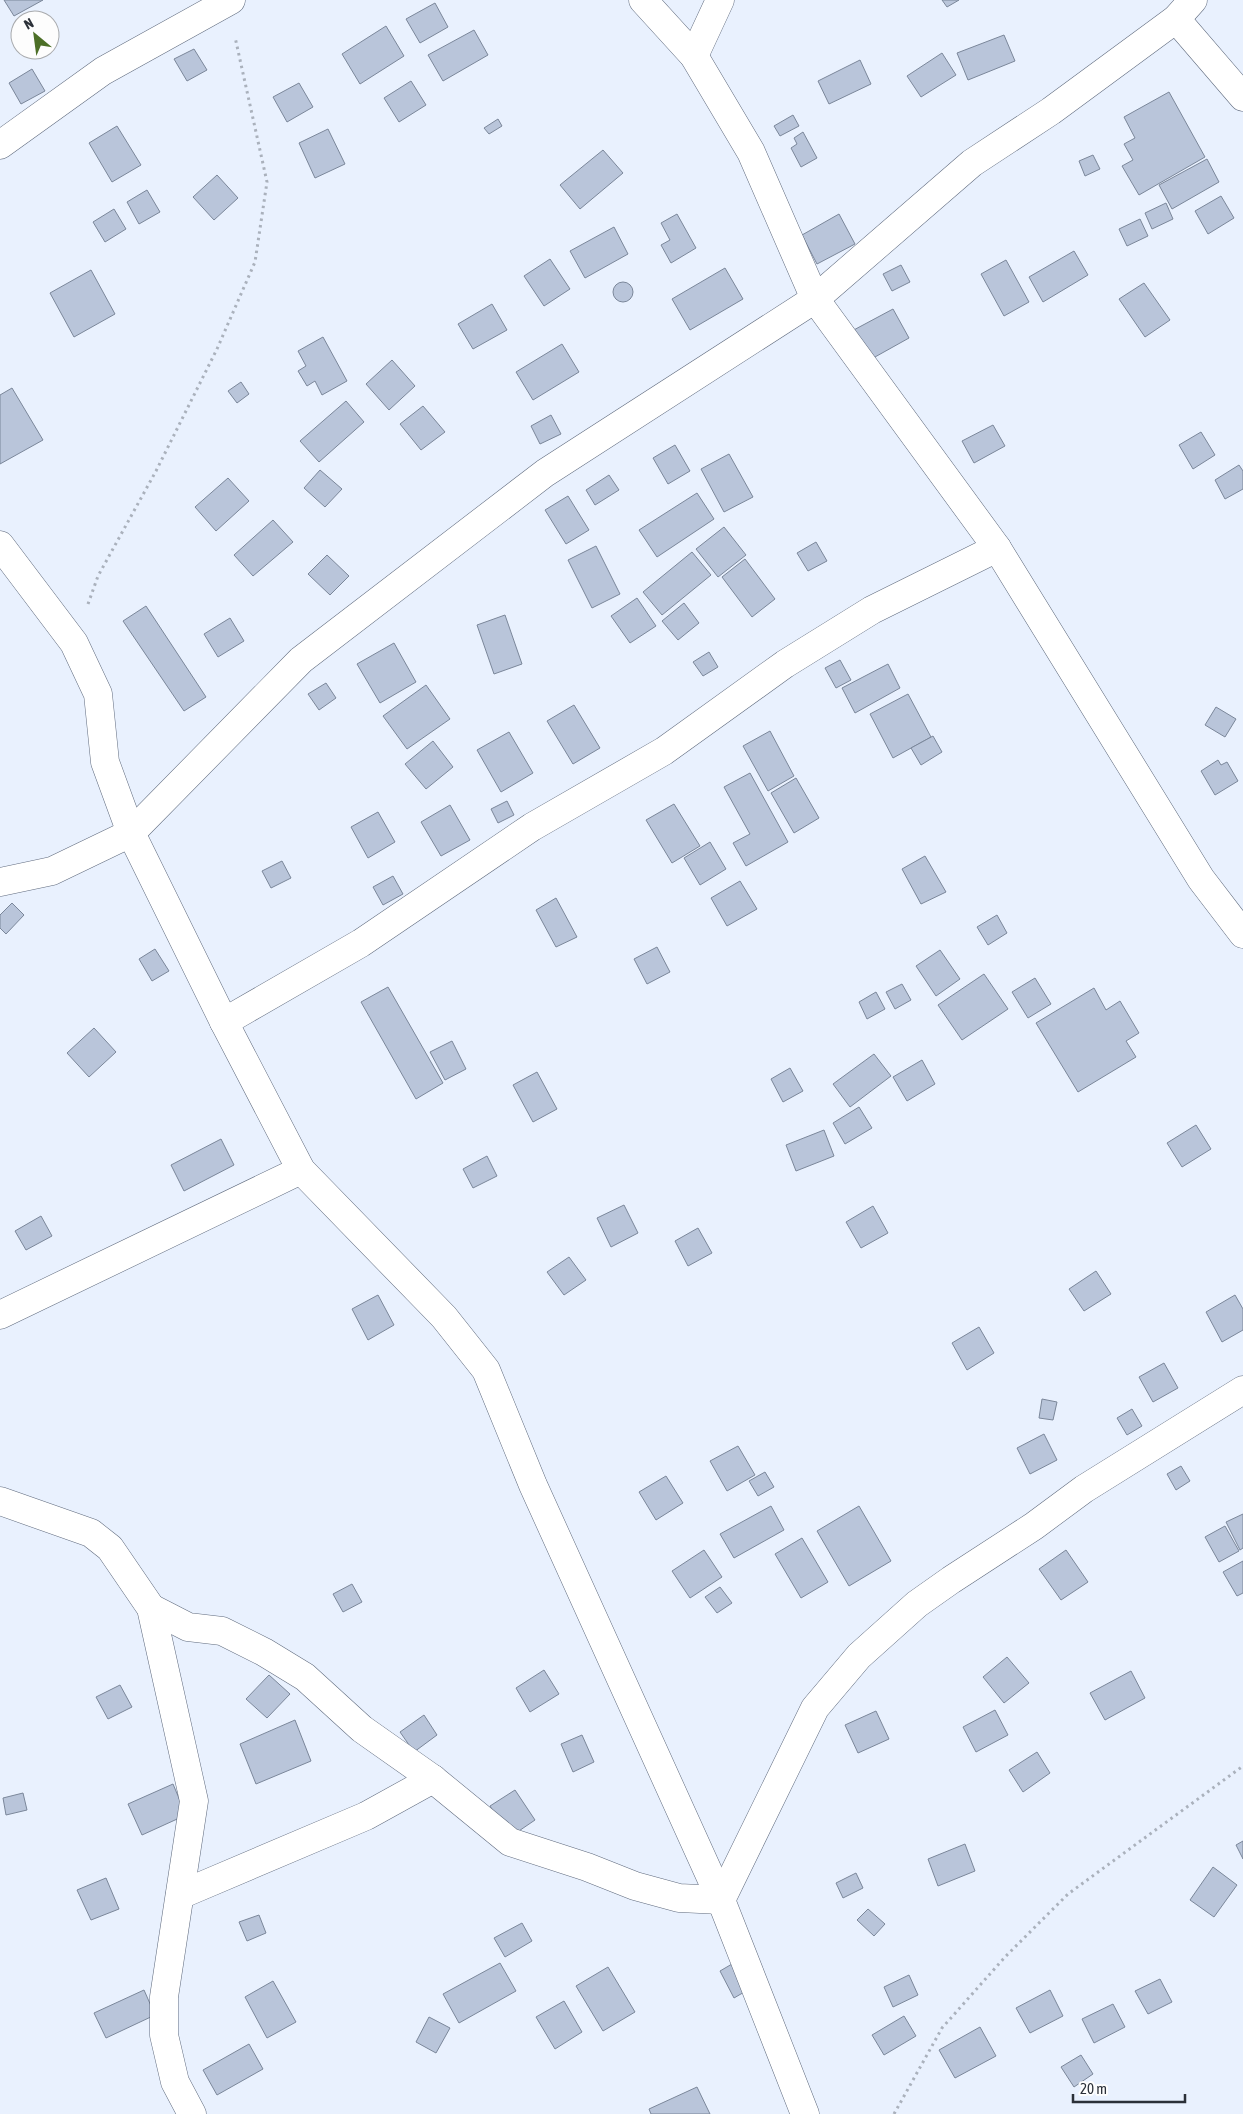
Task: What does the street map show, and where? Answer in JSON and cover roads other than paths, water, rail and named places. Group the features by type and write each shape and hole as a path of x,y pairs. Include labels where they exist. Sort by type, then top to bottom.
{"street":[{"path":"643,0 694,56 751,152 815,299 997,548 1201,879 1243,934"},
{"path":"694,56 720,0"},
{"path":"0,144 103,71 230,1"},
{"path":"0,882 52,871 131,833 301,660 545,473 815,299 972,163 1051,111 1184,10 1243,97"},
{"path":"0,545 74,643 98,694 105,762 131,833 224,1022 301,1170 444,1318 486,1370 533,1485 721,1900 805,2114"},
{"path":"224,1022 361,944 532,827 664,751 785,664 872,610 997,548"},
{"path":"0,1315 301,1170"},
{"path":"721,1900 815,1708 859,1656 916,1604 1034,1526 1084,1489 1243,1390"},
{"path":"0,1501 91,1533 110,1548 151,1608 194,1802 164,1997 164,2035 175,2082 192,2114"},
{"path":"151,1608 188,1627 222,1631 264,1652 305,1678 362,1729 433,1779 510,1842 635,1886 679,1898 721,1900"},
{"path":"180,1895 366,1816 433,1779"}]}
